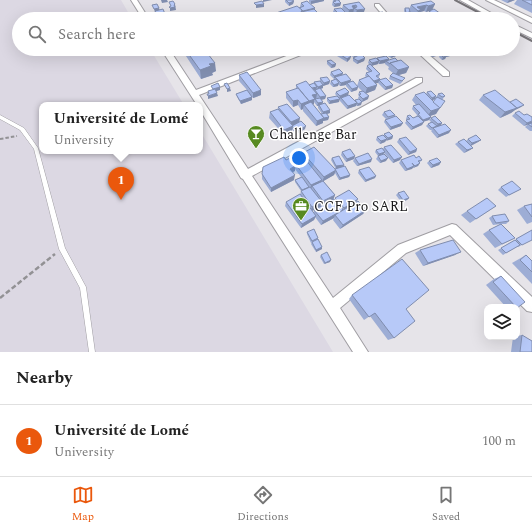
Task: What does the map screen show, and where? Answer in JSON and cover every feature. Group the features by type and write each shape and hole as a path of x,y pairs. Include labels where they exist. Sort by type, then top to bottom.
{"street":[{"path":"134,0 142,12"},
{"path":"463,0 486,12"},
{"path":"489,0 514,12"},
{"path":"377,5 383,12"},
{"path":"520,15 532,21"},
{"path":"520,30 532,36"},
{"path":"170,56 199,102"},
{"path":"194,94 294,56"},
{"path":"426,56 446,74"},
{"path":"245,175 419,80"},
{"path":"203,108 361,352"},
{"path":"332,307 402,249 452,229 532,306"}],"lane":[{"path":"0,117 22,129 36,148 62,249 83,287 92,352"}],"path":[{"path":"0,139 26,135"},
{"path":"0,298 62,249"}],"shaded area":[{"path":"0,0 121,0 128,12 12,12 12,56 154,56 182,102 39,102 39,154 203,154 203,136 333,352 0,352"}],"building":[{"path":"286,0 292,0 294,1 289,3"},
{"path":"334,0 338,0 341,3 335,4 333,2 336,1"},
{"path":"522,0 532,0 532,5"},
{"path":"173,1 175,7 170,8 169,7 171,6 169,2"},
{"path":"262,1 264,4 256,5 254,3"},
{"path":"307,1 315,8 303,11 299,8 304,6 301,3"},
{"path":"431,1 435,4 417,7 421,10 418,11 411,5"},
{"path":"359,2 365,9 357,10 354,8 357,7 356,5 352,6 354,9 349,10 343,5"},
{"path":"157,4 159,8 154,9 152,5"},
{"path":"297,6 302,10 301,12 279,12"},
{"path":"341,8 345,12 337,12 334,9"},
{"path":"405,8 409,8 410,12 406,12"},
{"path":"163,9 164,12 156,12"},
{"path":"314,9 317,12 301,12"},
{"path":"434,9 438,12 430,12 429,11"},
{"path":"190,56 210,56 215,63 209,64 211,66 200,70"},
{"path":"342,56 351,56 347,59"},
{"path":"363,56 365,58 358,61 353,58"},
{"path":"386,56 389,59 380,61 377,58"},
{"path":"376,58 379,61 372,63 369,60"},
{"path":"395,58 398,61 390,64 386,61"},
{"path":"331,60 336,64 332,65 327,61"},
{"path":"401,60 409,67 398,70 390,63"},
{"path":"370,64 380,74 376,76 380,79 374,81 366,73 372,71 367,66"},
{"path":"339,69 343,73 334,76 331,72"},
{"path":"247,72 261,90 253,93 239,75"},
{"path":"393,73 405,78 402,81 390,76"},
{"path":"346,74 351,80 341,83 335,77"},
{"path":"369,76 377,85 367,88 359,80"},
{"path":"327,77 330,81 324,83 320,78"},
{"path":"386,78 393,85 386,87 379,80"},
{"path":"336,79 339,83 334,85 331,81"},
{"path":"306,81 317,94 312,95 315,99 309,101 296,85"},
{"path":"320,81 323,85 318,87 314,82"},
{"path":"353,81 358,87 352,89 347,83"},
{"path":"218,83 220,87 213,89 211,86"},
{"path":"227,83 230,88 227,89 224,84"},
{"path":"314,83 317,87 312,88 309,85"},
{"path":"298,88 309,101 301,104 298,100 293,101 286,92"},
{"path":"320,88 326,96 320,97 315,90"},
{"path":"345,88 349,92 340,96 336,92"},
{"path":"215,89 217,93 208,96 208,91"},
{"path":"247,90 252,97 240,101 236,94"},
{"path":"495,90 517,108 505,112 483,95"},
{"path":"363,91 369,96 363,99 359,95 361,94 359,92"},
{"path":"431,91 436,96 432,98 427,92"},
{"path":"424,92 440,108 431,111 415,95"},
{"path":"442,93 445,96 442,97 438,94"},
{"path":"349,95 357,103 348,106 341,98"},
{"path":"337,96 340,99 330,101 327,98"},
{"path":"437,97 445,101 440,108 433,102"},
{"path":"320,98 323,102 318,103 315,99"},
{"path":"359,99 362,102 358,104 355,100"},
{"path":"516,99 524,105 517,108 510,102"},
{"path":"311,102 324,118 317,121 304,105"},
{"path":"325,103 330,110 323,112 319,105"},
{"path":"287,104 300,118 291,122 278,107"},
{"path":"419,104 431,117 423,120 418,114 420,113 413,106"},
{"path":"278,109 293,126 284,130 270,112"},
{"path":"390,110 395,115 388,117 384,112"},
{"path":"519,111 524,115 527,114 532,117 532,121 527,123 515,113"},
{"path":"326,113 329,117 324,118 321,114"},
{"path":"410,115 413,118 418,116 424,122 413,127 406,120 410,119 407,116"},
{"path":"396,116 403,123 391,127 385,120"},
{"path":"435,116 442,123 438,124 431,118"},
{"path":"301,121 306,126 297,131 292,126"},
{"path":"432,122 437,126 432,128 428,124"},
{"path":"445,124 451,130 439,135 433,128"},
{"path":"389,132 393,136 388,138 384,134"},
{"path":"383,135 387,139 381,141 377,137"},
{"path":"476,135 481,140 472,143 468,139"},
{"path":"406,137 417,149 410,152 399,139"},
{"path":"464,139 473,148 467,150 458,142"},
{"path":"391,145 402,157 394,160 384,147"},
{"path":"314,147 336,170 324,177 303,153"},
{"path":"382,148 385,152 379,154 376,150"},
{"path":"350,149 355,156 347,159 342,152"},
{"path":"368,153 372,159 359,164 355,158"},
{"path":"301,154 322,180 311,185 291,158"},
{"path":"384,154 388,158 381,161 378,156"},
{"path":"414,155 416,158 419,156 422,160 418,161 420,163 415,166 412,163 414,166 407,169 401,160"},
{"path":"339,156 344,165 336,166 332,158"},
{"path":"284,157 286,160 290,158 295,166 290,169 295,175 271,188 262,174 263,167"},
{"path":"437,158 441,162 433,165 429,161"},
{"path":"345,166 350,175 340,178 335,169"},
{"path":"369,167 376,176 366,180 359,170"},
{"path":"302,177 309,187 302,190 295,180"},
{"path":"323,181 335,195 323,201 312,186"},
{"path":"512,181 521,189 509,195 501,187"},
{"path":"310,187 322,202 312,207 301,191"},
{"path":"349,190 358,199 344,208 335,198"},
{"path":"404,191 409,198 403,200 398,193"},
{"path":"300,194 316,216 302,224 286,202"},
{"path":"487,198 496,206 476,219 467,211"},
{"path":"334,199 343,210 323,221 314,210"},
{"path":"358,201 366,210 343,225 335,215"},
{"path":"532,204 532,217 524,206"},
{"path":"505,214 509,221 496,223 492,216"},
{"path":"501,224 515,238 502,244 489,230"},
{"path":"314,229 318,238 312,241 307,232"},
{"path":"532,230 532,240 522,245 516,239"},
{"path":"318,239 322,247 316,250 312,242"},
{"path":"453,240 461,252 428,263 420,250"},
{"path":"515,240 520,245 506,253 501,248"},
{"path":"327,252 331,260 325,263 321,255"},
{"path":"526,255 532,261 532,272 520,260"},
{"path":"402,259 429,290 406,309 415,321 394,338 375,313 369,317 352,295"},
{"path":"501,276 525,302 520,306 520,304 513,304 493,282"},
{"path":"522,335 532,341 532,352 520,352"}],"railway":[{"path":"455,0 478,12"},
{"path":"520,35 532,41"}],"place":[{"name":"Challenge Bar","path":"256,149"},
{"name":"Université de Lomé","path":"121,200"},
{"name":"CCF Pro SARL","path":"301,221"}]}
